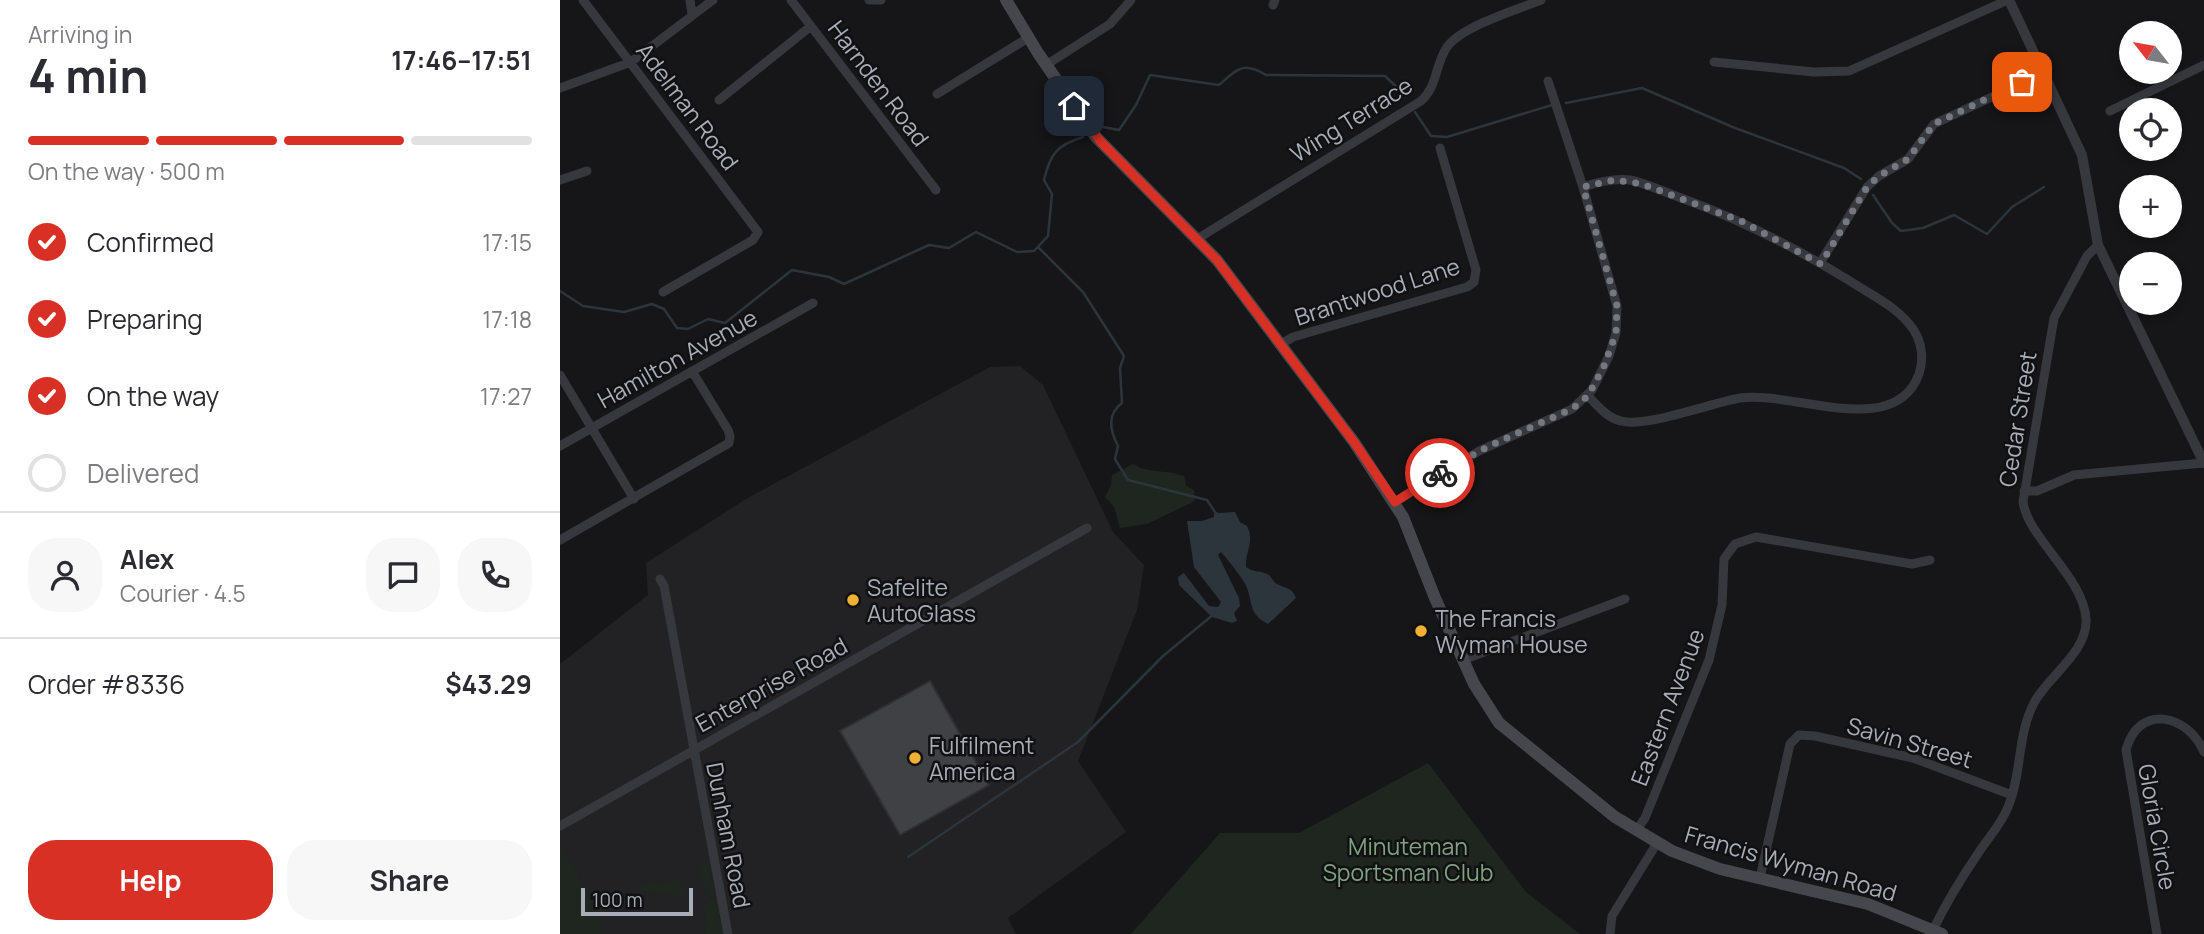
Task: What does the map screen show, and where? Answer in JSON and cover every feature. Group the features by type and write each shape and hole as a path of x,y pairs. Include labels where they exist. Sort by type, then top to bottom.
{"main road":[{"name":"Francis Wyman Road","path":"1006,0 1046,65 1101,142 1197,239 1281,344 1395,502 1407,524 1435,598 1463,660 1485,705 1504,729 1636,831 1657,843 1712,867 1868,904 1928,931"}],"street":[{"name":"Adelman Road","path":"583,0 757,229 758,235 663,292"},
{"path":"690,0 692,15"},
{"path":"560,88 631,62 713,0"},
{"name":"Harnden Road","path":"791,0 936,191"},
{"path":"869,0 881,0"},
{"path":"1046,65 1110,24 1132,0"},
{"name":"Wing Terrace","path":"1197,239 1421,101 1434,84 1445,50 1459,36 1541,0"},
{"path":"1714,62 1814,72 1849,71 2008,0 2082,155 2098,245 2204,463 2074,475 2037,491 2024,491"},
{"path":"719,100 811,26"},
{"path":"937,94 1028,38"},
{"path":"2110,111 2203,69"},
{"path":"1821,264 1867,187 1879,176 1908,159 1934,124 2043,73"},
{"path":"1395,502 1459,461 1572,409 1588,396 1609,356 1618,317 1612,284 1548,81"},
{"name":"Brantwood Lane","path":"1281,344 1291,338 1474,282 1476,270 1440,148"},
{"path":"560,180 587,171"},
{"path":"1583,187 1614,180 1642,184 1741,221 1821,264 1888,305 1913,329 1921,346 1921,366 1912,387 1896,402 1883,408 1863,409 1754,397 1630,423 1609,416 1588,396"},
{"name":"Cedar Street","path":"1928,931 2003,817 2012,795 2029,712 2042,690 2078,646 2086,625 2085,609 2076,588 2026,514 2024,491 2054,318 2087,256 2098,245"},
{"name":"Hamilton Avenue","path":"560,446 813,303"},
{"path":"560,540 729,443 728,430 692,371"},
{"path":"560,375 634,499"},
{"name":"Enterprise Road","path":"560,826 1087,528"},
{"name":"Eastern Avenue","path":"1636,831 1645,818 1705,671 1723,605 1723,564 1731,548 1745,539 1756,537 1912,564 1930,560"},
{"name":"Dunham Road","path":"660,579 664,586 728,934"},
{"path":"1463,660 1625,599"},
{"name":"Gloria Circle","path":"2157,934 2126,750 2131,737 2142,726 2164,719 2178,722 2190,730 2204,752"},
{"name":"Savin Street","path":"1760,878 1790,744 1795,737 1815,736 1913,758 2012,795"},
{"path":"1610,934 1612,916 1657,843"}],"shaded area":[{"path":"1020,366 1043,385 1113,532 1144,565 1137,610 1078,761 1126,832 1008,918 1016,934 560,934 560,664 648,595 646,563 746,499 990,367"},
{"path":"1214,511 1235,512 1240,522 1247,526 1250,542 1246,567 1269,575 1276,583 1291,590 1296,598 1268,624 1255,613 1246,585 1221,552 1218,555 1239,598 1240,606 1234,613 1237,621 1232,623 1212,617 1179,585 1178,577 1184,573 1209,606 1218,607 1221,602 1194,567 1187,521 1202,521 1214,517"}],"green space":[{"path":"1133,464 1144,469 1184,476 1186,486 1194,490 1195,501 1147,524 1120,528 1114,507 1105,497 1112,475"},
{"name":"Minuteman Sportsman Club","path":"1428,763 1526,892 1580,934 1131,934 1220,833 1299,833"},
{"path":"560,844 591,899 599,899 603,910 600,934 560,934"},
{"path":"702,861 708,863 710,869 722,934 704,934 707,923 702,907 712,898 703,882 699,865"},
{"path":"678,877 690,899 646,891 634,894 637,889 654,880 661,885"}],"building":[{"name":"Fulfilment America","path":"930,681 989,785 900,835 840,731"}],"waterway":[{"path":"1103,127 1119,130 1136,105 1150,75 1219,85 1236,71 1246,68 1266,75 1385,76 1405,95"},
{"path":"1566,103 1642,88 1735,128 1844,168 1861,179"},
{"path":"1415,112 1431,136 1447,137 1552,105"},
{"path":"560,291 583,306 624,312 652,304 664,309 677,328 688,329 708,319 725,323 792,270 829,277 844,284 929,245 949,248 976,232 1017,252 1034,251 1048,236 1052,194 1044,180 1049,163 1061,147 1083,137"},
{"path":"1873,195 1892,223 1901,231 1923,228 1954,215 1987,234 2012,207 2044,187"},
{"path":"1038,247 1083,292 1124,356 1120,368 1122,403 1114,412 1111,423 1118,446 1115,459 1128,480 1207,500 1215,512"},
{"path":"908,857 1078,742 1163,656 1214,614"}],"way so far":[{"path":"1440,473 1489,446 1572,409 1588,396 1604,366 1616,333 1617,306 1583,187 1622,179 1642,184 1741,221 1783,241 1821,264 1867,187 1879,176 1908,159 1934,124 2022,82"}],"place":[{"name":"Safelite AutoGlass","path":"853,600"},
{"name":"The Francis Wyman House","path":"1421,631"},
{"name":"Fulfilment America","path":"915,758"}],"route":[{"path":"1074,106 1101,142 1127,170 1217,260 1354,442 1395,502 1440,473"}]}
